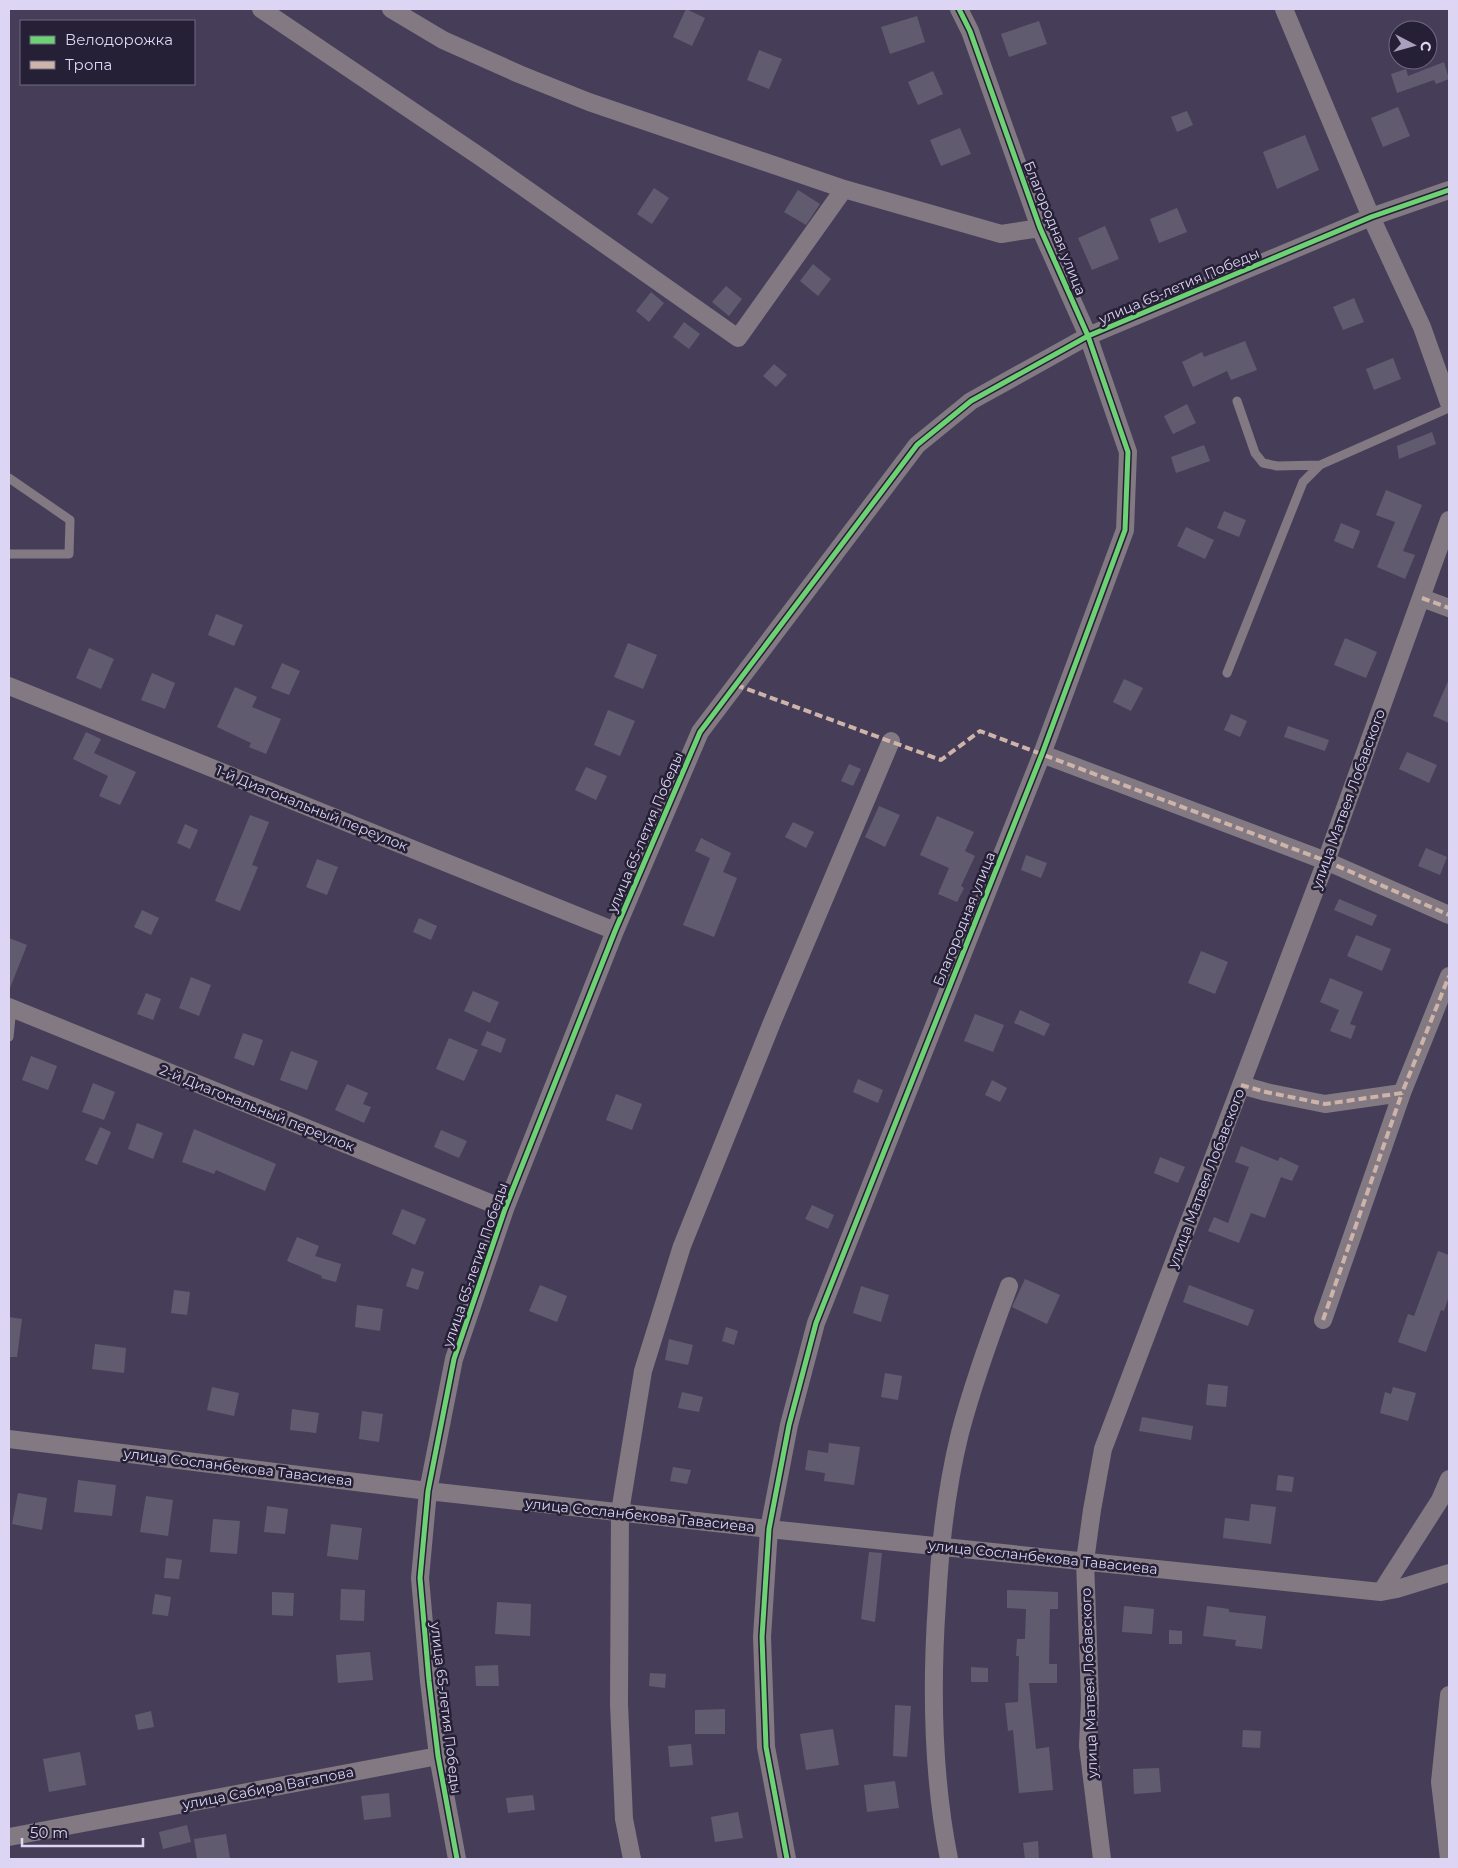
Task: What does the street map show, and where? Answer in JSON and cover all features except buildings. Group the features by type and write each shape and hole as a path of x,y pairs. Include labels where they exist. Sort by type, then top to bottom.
{"street":[{"path":"261,9 482,158 738,338 844,190"},
{"path":"391,9 443,40 518,74 589,102 844,190 1000,234 1040,228"},
{"name":"Благородная улица","path":"787,1859 766,1747 762,1637 769,1529 789,1425 816,1323 1042,754 1125,530 1128,452 1088,336 1040,228 970,31 959,9"},
{"path":"1284,9 1371,217 1422,327 1449,403"},
{"name":"улица 65-летия Победы","path":"456,1859 438,1756 420,1578 428,1491 454,1359 505,1209 615,931 700,732 917,446 971,401 1088,336 1371,217 1449,190"},
{"name":"улица Матвея Лобавского","path":"1102,1859 1088,1746 1090,1700 1084,1561 1103,1449 1326,861 1449,520"},
{"path":"1422,598 1449,608"},
{"name":"1-й Диагональный переулок","path":"9,686 615,931"},
{"path":"632,1859 624,1819 619,1704 620,1512 642,1371 682,1246 773,1020 891,741"},
{"path":"1042,754 1326,861 1449,915"},
{"path":"1324,1320 1402,1093 1449,976"},
{"name":"2-й Диагональный переулок","path":"10,1008 505,1209"},
{"path":"1241,1084 1266,1092 1325,1104 1402,1093"},
{"path":"949,1859 938,1788 933,1713 934,1641 940,1546 960,1433 987,1345 1009,1286"},
{"name":"улица Сосланбекова Тавасиева","path":"9,1439 428,1491 769,1529 1381,1592 1449,1573"},
{"path":"1381,1592 1440,1500 1449,1479"},
{"path":"1449,1695 1440,1782 1449,1859"},
{"name":"улица Сабира Вагапова","path":"9,1837 438,1756"}],"lane":[{"path":"1237,401 1255,453 1263,463 1276,466 1320,465"},
{"path":"1227,673 1303,482 1320,465 1449,408"},
{"path":"9,478 70,520 69,554 9,554"},
{"path":"9,1037 10,1008"}],"marked path":[{"path":"1422,598 1449,608"},
{"path":"736,685 941,760 980,731 1326,861 1449,915"},
{"path":"1241,1085 1325,1104 1402,1093 1449,976"},
{"path":"1323,1320 1402,1093"}],"cycle path":[{"path":"787,1859 766,1747 762,1637 769,1529 789,1425 816,1323 1042,754 1125,530 1128,452 1088,336 1040,228 970,31 959,9"},
{"path":"457,1859 438,1756 420,1578 428,1491 454,1359 505,1209 615,931 700,732 917,445 971,401 1088,336 1371,217 1449,190"}]}
